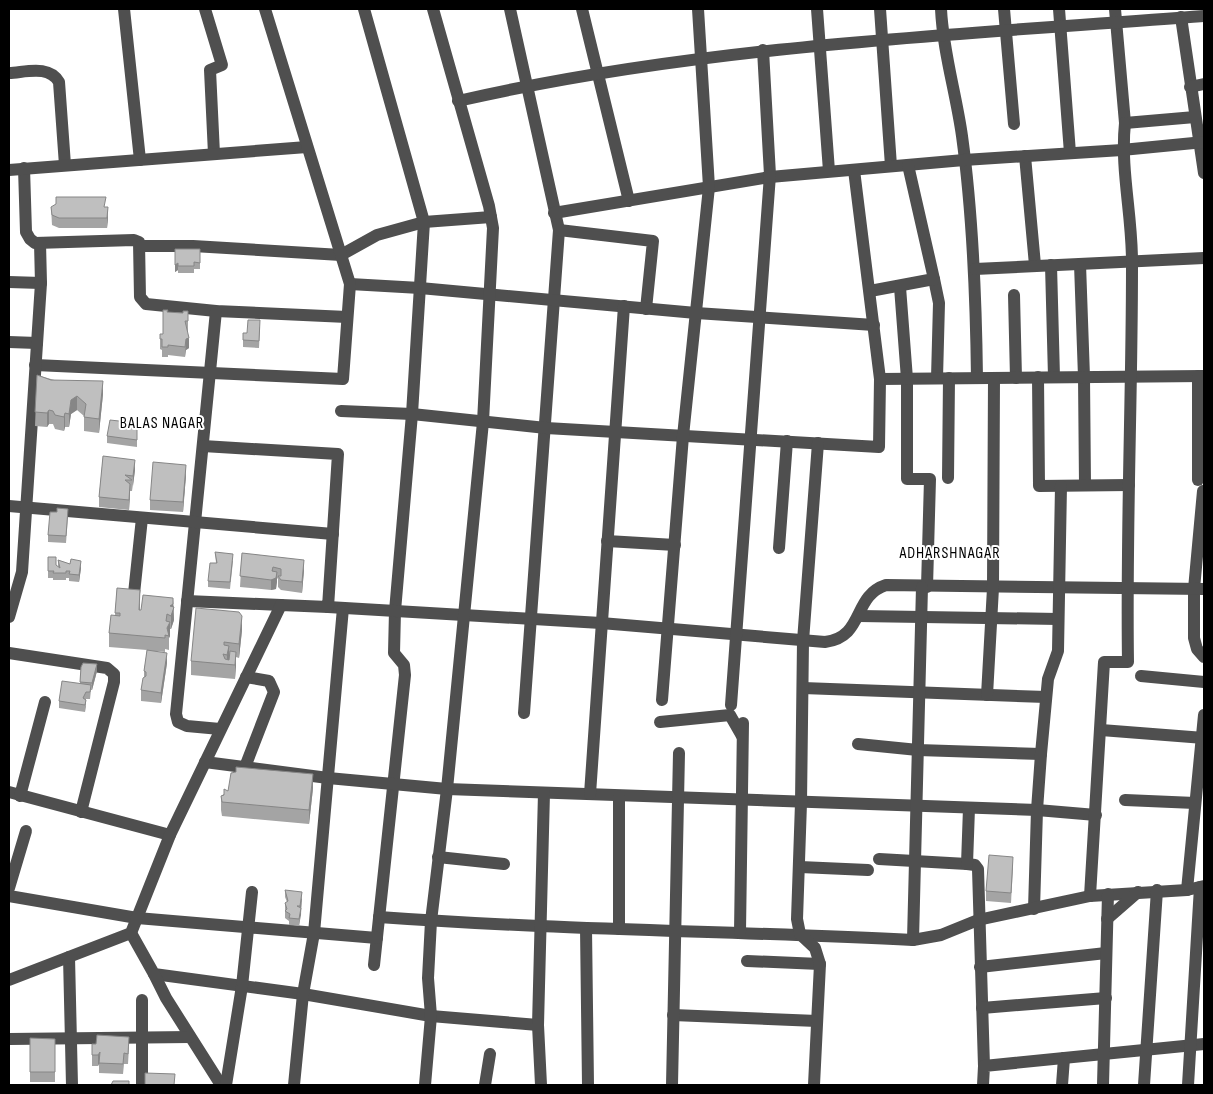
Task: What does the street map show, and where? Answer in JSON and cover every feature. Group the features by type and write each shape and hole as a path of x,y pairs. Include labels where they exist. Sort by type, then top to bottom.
{"street":[{"path":"124,9 140,160"},
{"path":"205,9 222,65 210,70 214,154"},
{"path":"35,365 343,379 350,284 265,9"},
{"path":"364,9 424,222 412,414 395,611 394,653 404,665 405,675 374,965"},
{"path":"424,1085 431,1016 428,978 431,921 447,789 483,422 488,294 493,249 491,217 433,9"},
{"path":"510,9 559,230 524,713"},
{"path":"582,9 629,201"},
{"path":"662,700 684,436 709,187 703,59 698,9"},
{"path":"817,9 829,172"},
{"path":"880,9 891,166"},
{"path":"941,9 942,36 964,160 975,270 978,378"},
{"path":"1004,9 1014,124"},
{"path":"1059,9 1070,154"},
{"path":"1090,896 1104,662 1128,662 1127,589 1132,377 1132,263 1122,150 1125,123 1115,9"},
{"path":"458,101 528,85 763,50 1204,16"},
{"path":"1181,18 1195,118 1202,142 1204,173"},
{"path":"731,705 770,177 763,50"},
{"path":"9,73 44,70 55,75 59,82 65,165"},
{"path":"1190,87 1204,84"},
{"path":"1125,123 1195,118"},
{"path":"554,214 770,177 964,160 1122,150 1202,142"},
{"path":"9,170 307,147"},
{"path":"1025,156 1035,265"},
{"path":"908,165 939,303 948,478"},
{"path":"24,168 26,232 30,239 40,243 134,240 141,246 193,246 341,255 377,235 424,222 491,217"},
{"path":"341,411 412,414 546,428 879,447 880,379 854,170"},
{"path":"559,230 653,241 646,309"},
{"path":"9,617 22,572 41,283 40,243"},
{"path":"141,246 140,296 146,304 216,311 348,317"},
{"path":"975,270 1035,265 1132,263 1204,258"},
{"path":"1080,264 1085,485"},
{"path":"1051,265 1054,377"},
{"path":"870,291 934,280"},
{"path":"9,282 41,283"},
{"path":"350,284 555,299 696,313 874,325"},
{"path":"900,287 907,378 907,479 930,479 922,617 913,940"},
{"path":"1014,295 1016,378"},
{"path":"590,794 624,306"},
{"path":"216,311 176,714 178,722 187,726 220,729"},
{"path":"9,342 37,343"},
{"path":"880,379 1201,376 1199,589 1194,638 1197,649 1204,657"},
{"path":"1038,377 1039,486"},
{"path":"987,695 993,588 994,378"},
{"path":"779,548 787,442"},
{"path":"814,1085 820,964 815,948 800,934 797,919 804,688 803,641 818,443"},
{"path":"202,446 338,454 328,607"},
{"path":"1039,486 1129,485"},
{"path":"1039,486 1061,502"},
{"path":"1034,910 1037,810 1046,697 1049,672 1058,651 1061,486"},
{"path":"9,506 333,534"},
{"path":"133,603 142,518"},
{"path":"607,541 675,545"},
{"path":"187,601 328,607 464,617 668,628 825,642 845,636 859,616 868,595 880,587 896,584 925,587 1199,589"},
{"path":"9,980 131,933 170,835 281,605"},
{"path":"294,1085 303,994 314,933 342,608"},
{"path":"859,616 1058,619"},
{"path":"9,653 107,668 114,674 114,682 81,812"},
{"path":"1141,676 1204,682"},
{"path":"245,767 274,692 273,686 269,682 246,677"},
{"path":"804,688 1046,697"},
{"path":"45,702 15,794 170,835"},
{"path":"1188,1085 1197,888 1195,804 1204,715"},
{"path":"660,722 730,716 742,736"},
{"path":"740,932 743,723"},
{"path":"1100,730 1203,738"},
{"path":"858,744 918,750 1041,754"},
{"path":"672,1085 679,753"},
{"path":"205,762 328,778 447,789 741,801 1037,810 1096,814"},
{"path":"541,1085 538,1025 544,793"},
{"path":"619,796 619,928"},
{"path":"1125,800 1195,804"},
{"path":"967,864 969,808"},
{"path":"9,888 26,831"},
{"path":"438,857 504,864"},
{"path":"879,859 975,865 979,874 978,920 984,1066 983,1085"},
{"path":"800,867 868,870"},
{"path":"379,917 586,928 800,934 913,940 940,935 978,920 1034,910 1090,896 1197,888"},
{"path":"1144,1085 1157,890"},
{"path":"226,1085 242,986 252,892"},
{"path":"1107,920 1138,892"},
{"path":"1103,1085 1108,894"},
{"path":"9,896 137,918 377,938"},
{"path":"586,928 588,1085"},
{"path":"131,933 190,1037 221,1085"},
{"path":"980,967 1106,953"},
{"path":"70,957 72,1085"},
{"path":"747,961 820,964"},
{"path":"154,974 303,994 431,1016 538,1025"},
{"path":"982,1008 1106,998"},
{"path":"142,1000 142,1085"},
{"path":"673,1015 817,1021"},
{"path":"9,1039 190,1037"},
{"path":"984,1066 1204,1044"},
{"path":"485,1085 490,1054"},
{"path":"1062,1085 1064,1058"}],"building":[{"path":"56,197 106,197 104,207 108,207 107,218 59,218 52,215 51,207 56,204"},
{"path":"175,249 200,249 200,263 194,262 194,266 178,266 178,263 175,265"},
{"path":"163,310 183,313 183,311 188,311 188,321 185,321 189,338 186,339 185,347 168,345 168,347 162,347 160,334 163,334"},
{"path":"248,320 260,320 259,341 243,340 243,333 247,333"},
{"path":"37,375 51,380 103,381 99,419 84,417 86,404 77,396 71,400 69,414 65,413 64,417 55,415 53,411 49,410 47,413 35,412"},
{"path":"110,420 137,423 137,440 107,436"},
{"path":"103,456 135,460 133,476 125,475 132,480 125,480 130,484 129,500 99,497"},
{"path":"153,462 186,465 183,502 150,500"},
{"path":"57,508 68,509 66,536 48,535 50,512 57,512"},
{"path":"215,552 233,554 230,582 208,581 210,563 217,563"},
{"path":"242,553 304,560 302,582 281,580 278,576 281,576 281,569 273,567 272,571 277,572 276,578 271,580 240,576"},
{"path":"48,557 56,557 56,565 60,568 58,560 70,564 71,559 81,561 79,575 69,574 70,571 66,571 66,573 53,573 54,571 48,571"},
{"path":"117,588 140,590 139,610 141,610 143,595 173,598 173,604 170,606 174,607 171,616 167,614 166,621 170,622 167,628 169,636 165,635 165,638 109,633 111,615 120,616 120,613 115,613"},
{"path":"196,608 239,612 242,616 239,644 224,642 224,645 229,646 227,655 223,654 225,659 229,660 230,651 236,652 235,665 191,661"},
{"path":"147,650 167,653 161,693 141,690 143,678 146,676 144,671"},
{"path":"83,663 97,664 92,683 80,682"},
{"path":"62,681 91,685 90,692 86,692 83,698 86,700 85,705 59,701"},
{"path":"236,767 313,774 309,810 222,802 221,796 224,795 224,789 228,791 231,773 236,772"},
{"path":"989,855 1013,857 1011,893 986,891"},
{"path":"285,890 302,892 300,906 297,906 301,908 299,919 289,918 290,914 285,911 287,909 285,903 288,901"},
{"path":"97,1035 129,1037 128,1054 124,1053 123,1064 99,1063 100,1052 98,1055 92,1055 92,1044 96,1044"},
{"path":"30,1038 55,1039 55,1072 30,1072"},
{"path":"145,1073 175,1074 174,1085 145,1085"},
{"path":"113,1081 129,1081 129,1085 111,1085"}],"district":[{"name":"BALAS NAGAR","path":"162,423"},
{"name":"ADHARSHNAGAR","path":"950,553"}]}
